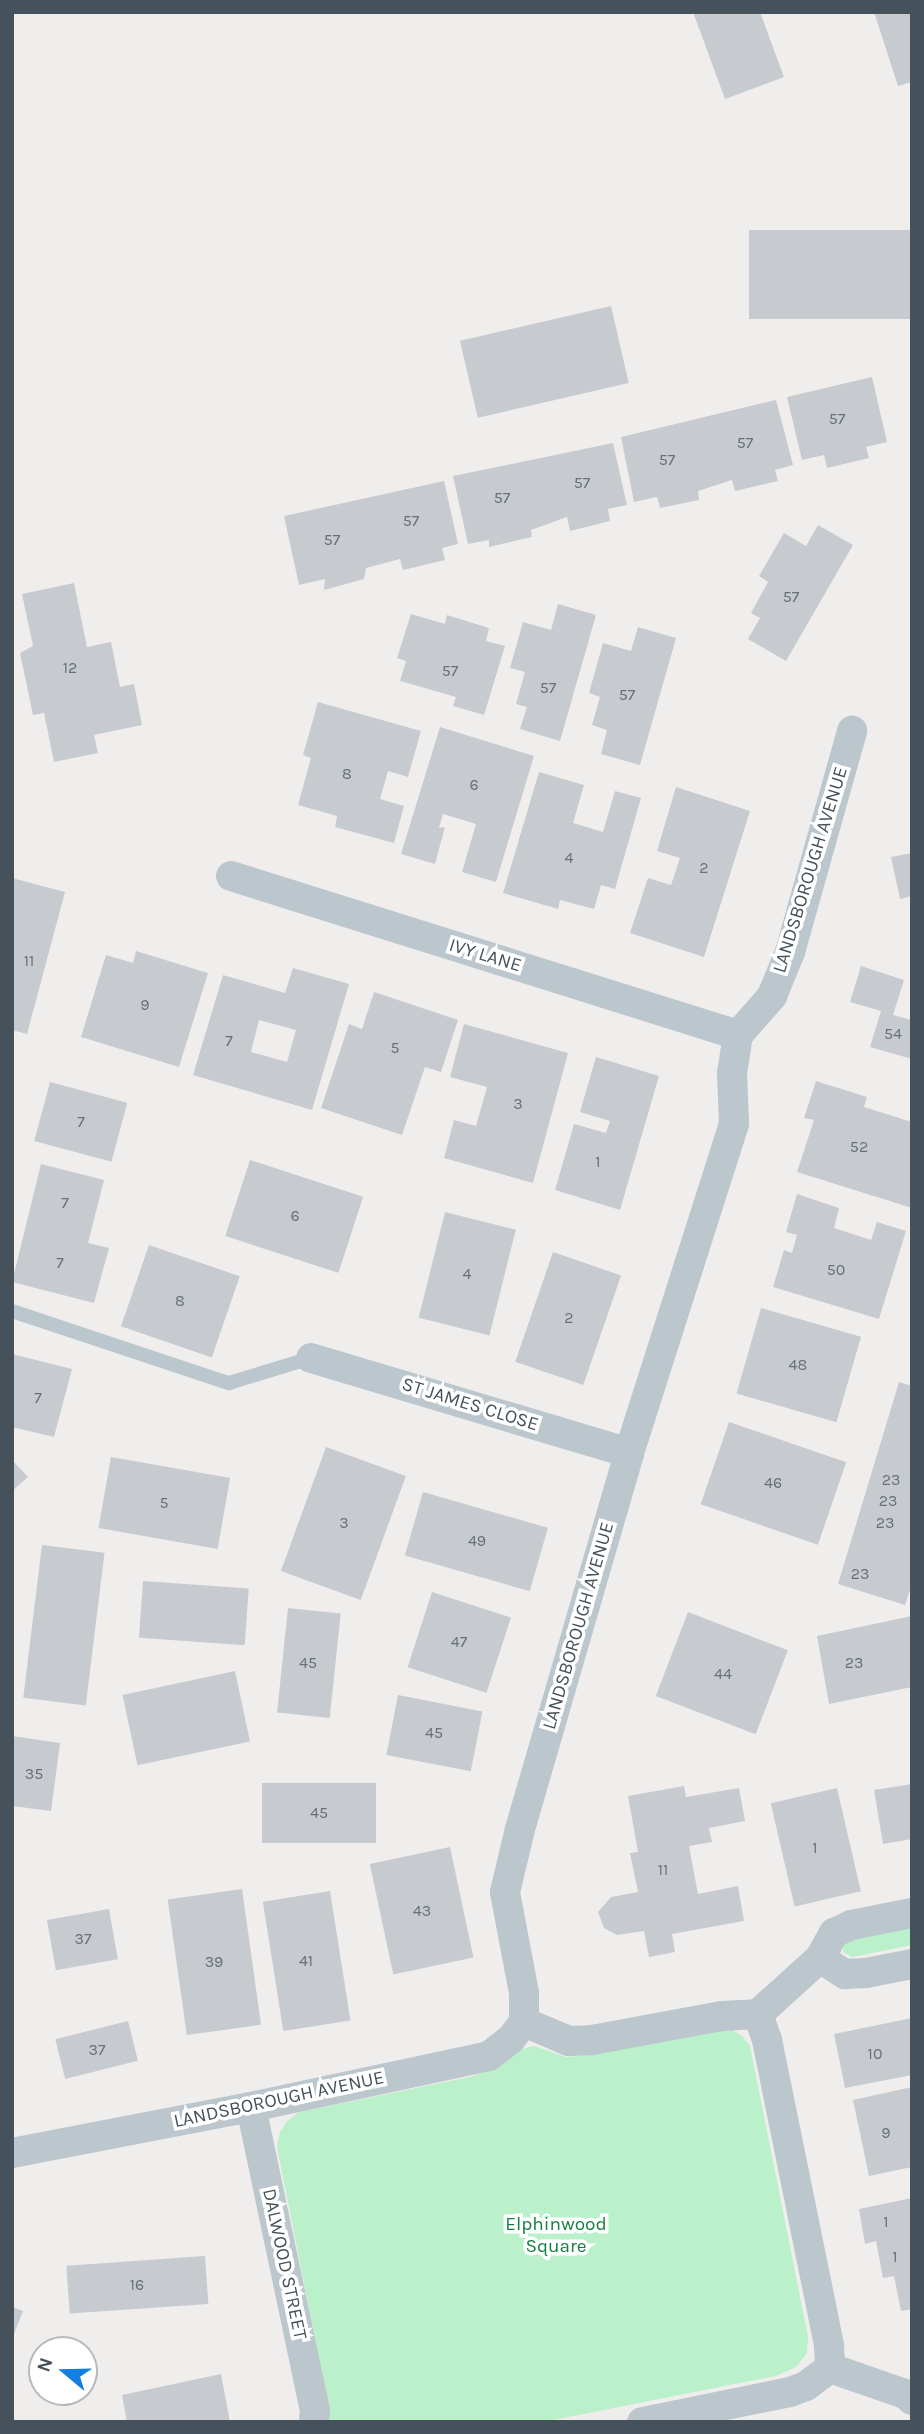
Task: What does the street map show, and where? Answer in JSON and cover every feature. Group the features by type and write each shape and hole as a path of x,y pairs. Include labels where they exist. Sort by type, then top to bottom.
{"street":[{"name":"LANDSBOROUGH AVENUE","path":"12,2153 251,2107 489,2056 511,2039 524,2022 524,1993 505,1892 520,1829 629,1453 734,1122 732,1073 738,1035 772,996 789,952 852,731"},
{"name":"IVY LANE","path":"231,876 738,1035"},
{"name":"ST JAMES CLOSE","path":"312,1358 629,1453"},
{"path":"524,2022 569,2041 592,2040 722,2016 758,2014 820,1958 834,1933 851,1926 912,1913"},
{"path":"820,1958 845,1974 866,1973 912,1964"},
{"path":"758,2014 770,2054 829,2346 830,2368"},
{"name":"DALWOOD STREET","path":"251,2107 315,2410 314,2422"},
{"path":"830,2368 909,2393"},
{"path":"642,2422 790,2392 806,2386 830,2368"}],"lane":[{"path":"12,1311 229,1384 312,1358"}],"green space":[{"path":"912,1924 912,1945 852,1957 843,1952 844,1939"},
{"name":"Elphinwood Square","path":"729,2028 742,2036 750,2046 808,2337 807,2353 796,2367 776,2376 543,2422 327,2422 326,2394 277,2147 280,2132 288,2120 300,2112 474,2076 494,2068 518,2050 534,2046 566,2057 580,2056"}],"building":[{"path":"693,12 760,12 784,77 725,99"},
{"path":"874,12 912,12 912,82 898,86"},
{"path":"749,230 912,230 912,319 749,319"},
{"path":"611,306 629,383 478,418 460,341"},
{"path":"872,377 887,442 866,447 869,458 827,468 824,455 802,460 787,397"},
{"path":"776,400 793,465 775,470 778,481 735,491 732,480 698,491 699,500 660,508 657,497 634,502 621,437"},
{"path":"613,443 627,505 608,509 610,521 570,531 567,517 531,530 532,537 489,547 489,540 468,544 453,476"},
{"path":"444,481 458,544 442,548 445,560 403,570 400,559 366,568 364,579 324,590 325,579 299,585 284,516"},
{"path":"818,525 853,545 786,661 748,639 760,618 751,613 768,582 759,576 784,533 806,546"},
{"path":"74,583 87,647 111,642 120,687 134,684 142,725 94,735 98,753 54,762 44,713 33,715 20,653 33,646 22,594"},
{"path":"558,604 596,615 560,741 520,729 527,707 516,704 525,672 510,668 523,622 551,630"},
{"path":"411,614 445,624 447,615 489,628 486,641 505,646 484,715 453,706 456,697 400,681 406,661 397,658"},
{"path":"638,627 676,638 640,765 601,754 607,730 592,725 600,697 589,693 603,643 631,651"},
{"path":"318,702 421,731 408,777 388,771 380,799 404,806 394,843 335,827 337,816 298,805 311,758 303,755"},
{"path":"440,727 534,756 496,882 462,872 476,824 443,814 439,828 445,827 435,864 401,854"},
{"path":"539,772 584,785 573,823 603,832 615,791 641,798 615,889 601,885 594,909 560,900 558,909 503,893"},
{"path":"676,787 750,811 704,957 630,933 648,878 671,885 680,858 657,851"},
{"path":"912,853 912,896 900,899 891,857"},
{"path":"12,878 65,892 27,1034 12,1030"},
{"path":"136,951 208,973 179,1067 81,1037 106,955 133,963"},
{"path":"861,966 904,980 893,1015 912,1020 912,1059 870,1047 881,1011 850,1002"},
{"path":"293,968 349,984 312,1110 193,1075 223,975 285,993","holes":["259,1020 296,1030 287,1062 251,1052"]},
{"path":"374,992 458,1020 441,1072 425,1067 402,1135 321,1108 349,1024 362,1029"},
{"path":"464,1024 568,1053 533,1183 444,1158 454,1120 476,1126 487,1087 450,1077"},
{"path":"596,1057 659,1076 620,1210 555,1190 574,1124 606,1133 610,1121 580,1112"},
{"path":"816,1081 867,1097 864,1107 912,1122 912,1208 797,1172 814,1120 804,1118"},
{"path":"50,1082 127,1103 111,1162 34,1141"},
{"path":"250,1160 363,1197 338,1273 225,1236"},
{"path":"41,1164 104,1180 88,1243 109,1248 94,1303 12,1282"},
{"path":"797,1194 839,1208 834,1228 871,1240 877,1222 906,1231 879,1319 773,1287 784,1250 792,1253 797,1235 786,1232"},
{"path":"445,1212 516,1230 489,1335 419,1318"},
{"path":"149,1245 240,1276 212,1358 121,1326"},
{"path":"553,1252 621,1275 583,1385 515,1362"},
{"path":"761,1308 861,1337 836,1422 736,1394"},
{"path":"12,1354 72,1369 54,1437 12,1427"},
{"path":"899,1382 912,1386 912,1584 905,1605 838,1584"},
{"path":"729,1422 846,1462 818,1545 701,1504"},
{"path":"326,1447 406,1476 361,1600 281,1571"},
{"path":"111,1457 230,1478 218,1549 98,1528"},
{"path":"12,1460 28,1477 12,1491"},
{"path":"423,1492 548,1528 530,1591 405,1555"},
{"path":"42,1545 105,1553 86,1706 23,1698"},
{"path":"143,1581 249,1588 245,1645 139,1638"},
{"path":"432,1592 511,1618 487,1693 408,1667"},
{"path":"288,1608 341,1614 330,1718 277,1712"},
{"path":"688,1612 788,1650 756,1734 656,1696"},
{"path":"912,1616 912,1687 829,1704 817,1636"},
{"path":"235,1671 250,1741 137,1765 123,1695"},
{"path":"398,1695 482,1711 471,1771 386,1755"},
{"path":"12,1736 60,1743 51,1811 12,1806"},
{"path":"262,1783 376,1783 376,1843 262,1843"},
{"path":"912,1784 912,1839 883,1844 874,1790"},
{"path":"684,1786 686,1797 739,1788 745,1821 709,1828 712,1842 689,1846 698,1894 738,1886 744,1921 672,1934 675,1952 649,1957 644,1931 617,1935 604,1928 598,1912 611,1897 638,1892 630,1853 638,1852 628,1796"},
{"path":"837,1788 861,1891 795,1907 771,1803"},
{"path":"450,1847 473,1958 393,1975 370,1864"},
{"path":"242,1889 261,2025 187,2035 168,1899"},
{"path":"330,1891 350,2020 283,2031 263,1902"},
{"path":"109,1909 118,1959 56,1970 47,1920"},
{"path":"912,2018 912,2075 845,2088 834,2034"},
{"path":"128,2021 138,2061 65,2079 55,2039"},
{"path":"912,2087 912,2167 869,2176 853,2100"},
{"path":"912,2198 912,2309 901,2311 894,2276 883,2278 876,2241 865,2244 859,2209"},
{"path":"205,2256 208,2304 70,2314 66,2266"},
{"path":"12,2307 23,2311 12,2339"},
{"path":"221,2374 230,2422 127,2422 122,2395"}]}
